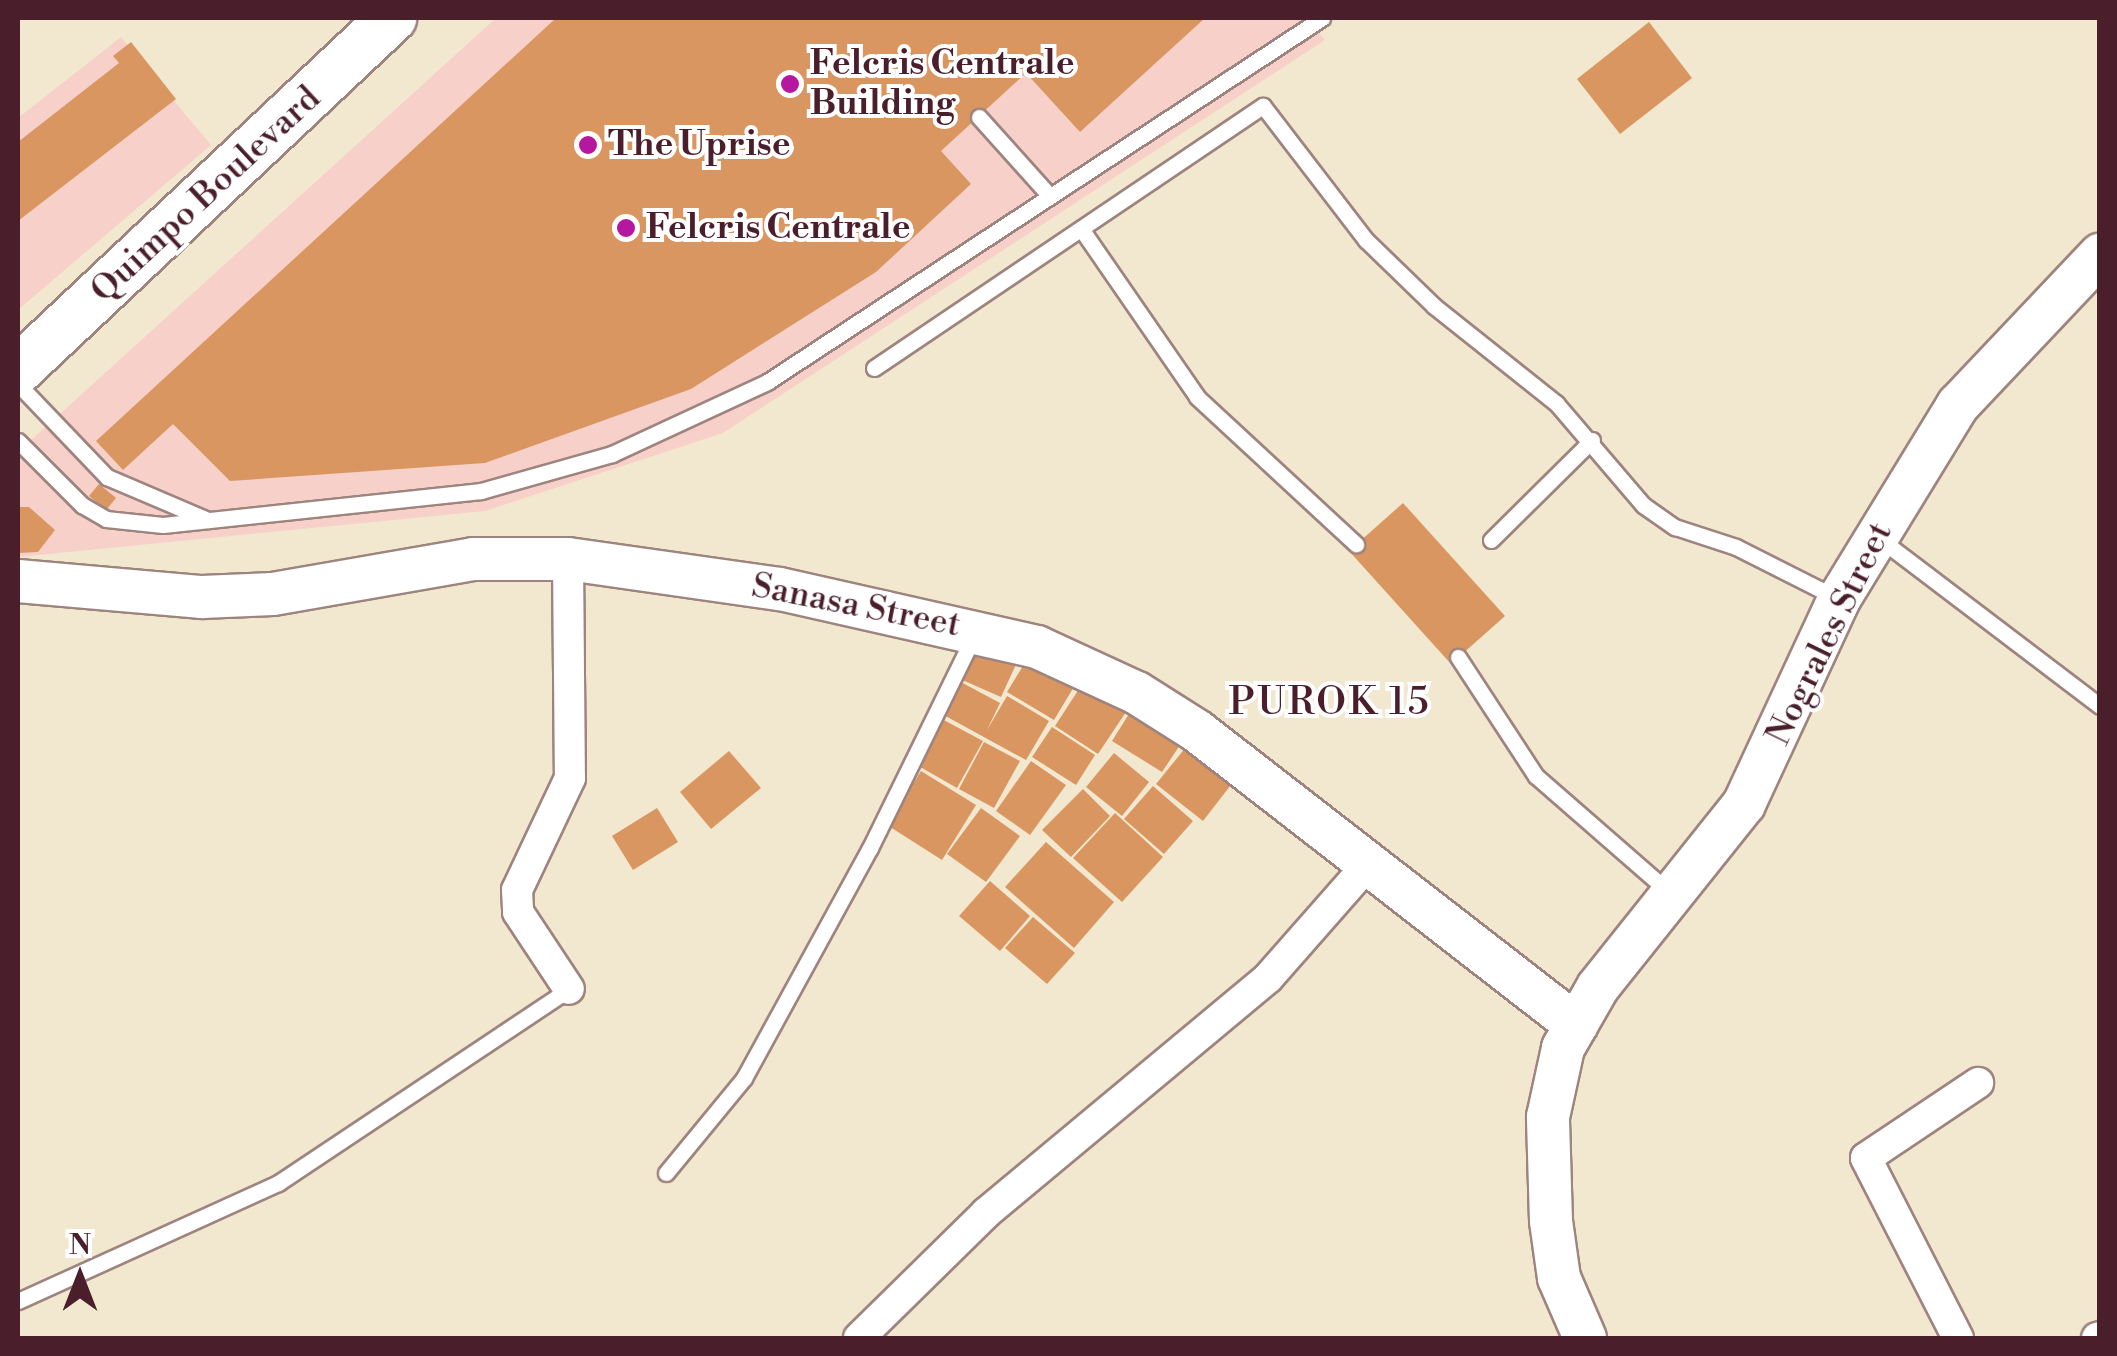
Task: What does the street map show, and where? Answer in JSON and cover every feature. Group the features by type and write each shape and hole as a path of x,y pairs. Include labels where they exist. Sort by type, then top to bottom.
{"main road":[{"name":"Quimpo Boulevard","path":"18,370 392,18"}],"street":[{"name":"Nograles Street","path":"1572,1334 1551,1221 1548,1117 1555,1072 1576,1025 1764,770 1838,599 1968,393 2100,255"},
{"name":"Sanasa Street","path":"18,581 202,597 324,587 473,560 568,559 780,589 1037,647 1137,693 1369,863 1576,1025"},
{"path":"568,559 570,778 517,890 518,912 569,990"},
{"path":"867,1336 986,1212 1268,978 1369,863"},
{"path":"1958,1338 1866,1158 1978,1083"}],"lane":[{"path":"18,440 82,504 106,519 212,522 480,491 612,454 766,382 1322,18"},
{"path":"874,368 1263,106 1366,240 1592,440 1643,505 1675,526 1736,547 1838,599"},
{"path":"979,117 1050,196"},
{"path":"1082,230 1197,397 1356,544"},
{"path":"18,384 107,478 212,522"},
{"path":"1492,540 1592,440"},
{"path":"1875,536 2100,706"},
{"path":"666,1174 744,1078 870,848 977,631"},
{"path":"1458,657 1536,776 1672,894"},
{"path":"18,1302 278,1183 569,990"}],"shaded area":[{"name":"Felcris Centrale","path":"496,18 1306,18 1325,40 723,433 485,511 18,557 18,452"},
{"path":"121,37 211,145 18,310 18,118"}],"building":[{"name":"Felcris Centrale","path":"556,18 1205,18 1080,132 1026,73 941,151 971,184 876,272 691,389 485,463 230,481 173,424 123,470 96,441"},
{"path":"1649,22 1692,78 1620,134 1577,79"},
{"path":"131,42 176,99 18,221 18,142 119,63 113,56"},
{"path":"99,484 116,498 106,510 89,496"},
{"path":"1403,503 1505,616 1451,664 1349,551"},
{"path":"18,507 29,507 55,530 38,552 18,553"},
{"path":"979,637 1020,656 1001,697 960,679"},
{"path":"1034,648 1081,675 1054,720 1007,692"},
{"path":"1088,675 1132,703 1098,754 1055,726"},
{"path":"957,680 1000,703 987,730 1007,696 1049,721 1026,760 940,713"},
{"path":"1139,698 1190,730 1162,772 1112,741"},
{"path":"940,718 983,741 957,788 915,764"},
{"path":"1052,727 1095,755 1076,785 1032,757"},
{"path":"1195,736 1241,772 1203,821 1156,784"},
{"path":"984,742 1020,761 994,808 959,789"},
{"path":"729,751 761,788 711,829 680,792"},
{"path":"1114,753 1149,782 1122,816 1086,787"},
{"path":"1031,761 1066,785 1030,835 996,811"},
{"path":"921,771 976,805 942,860 887,825"},
{"path":"1153,786 1193,821 1164,854 1124,819"},
{"path":"1083,789 1110,816 1071,857 1042,830"},
{"path":"657,808 678,842 633,870 612,836"},
{"path":"981,808 1020,836 986,882 947,854"},
{"path":"1115,813 1163,857 1122,902 1073,858"},
{"path":"1046,842 1114,902 1074,948 1005,887"},
{"path":"990,881 1030,916 1000,951 959,916"},
{"path":"1033,917 1075,953 1047,984 1005,948"}],"place":[{"name":"Felcris Centrale Building","path":"790,84"},
{"name":"The Uprise","path":"588,145"},
{"name":"Felcris Centrale","path":"626,228"}],"district":[{"name":"PUROK 15","path":"1330,703"}]}
